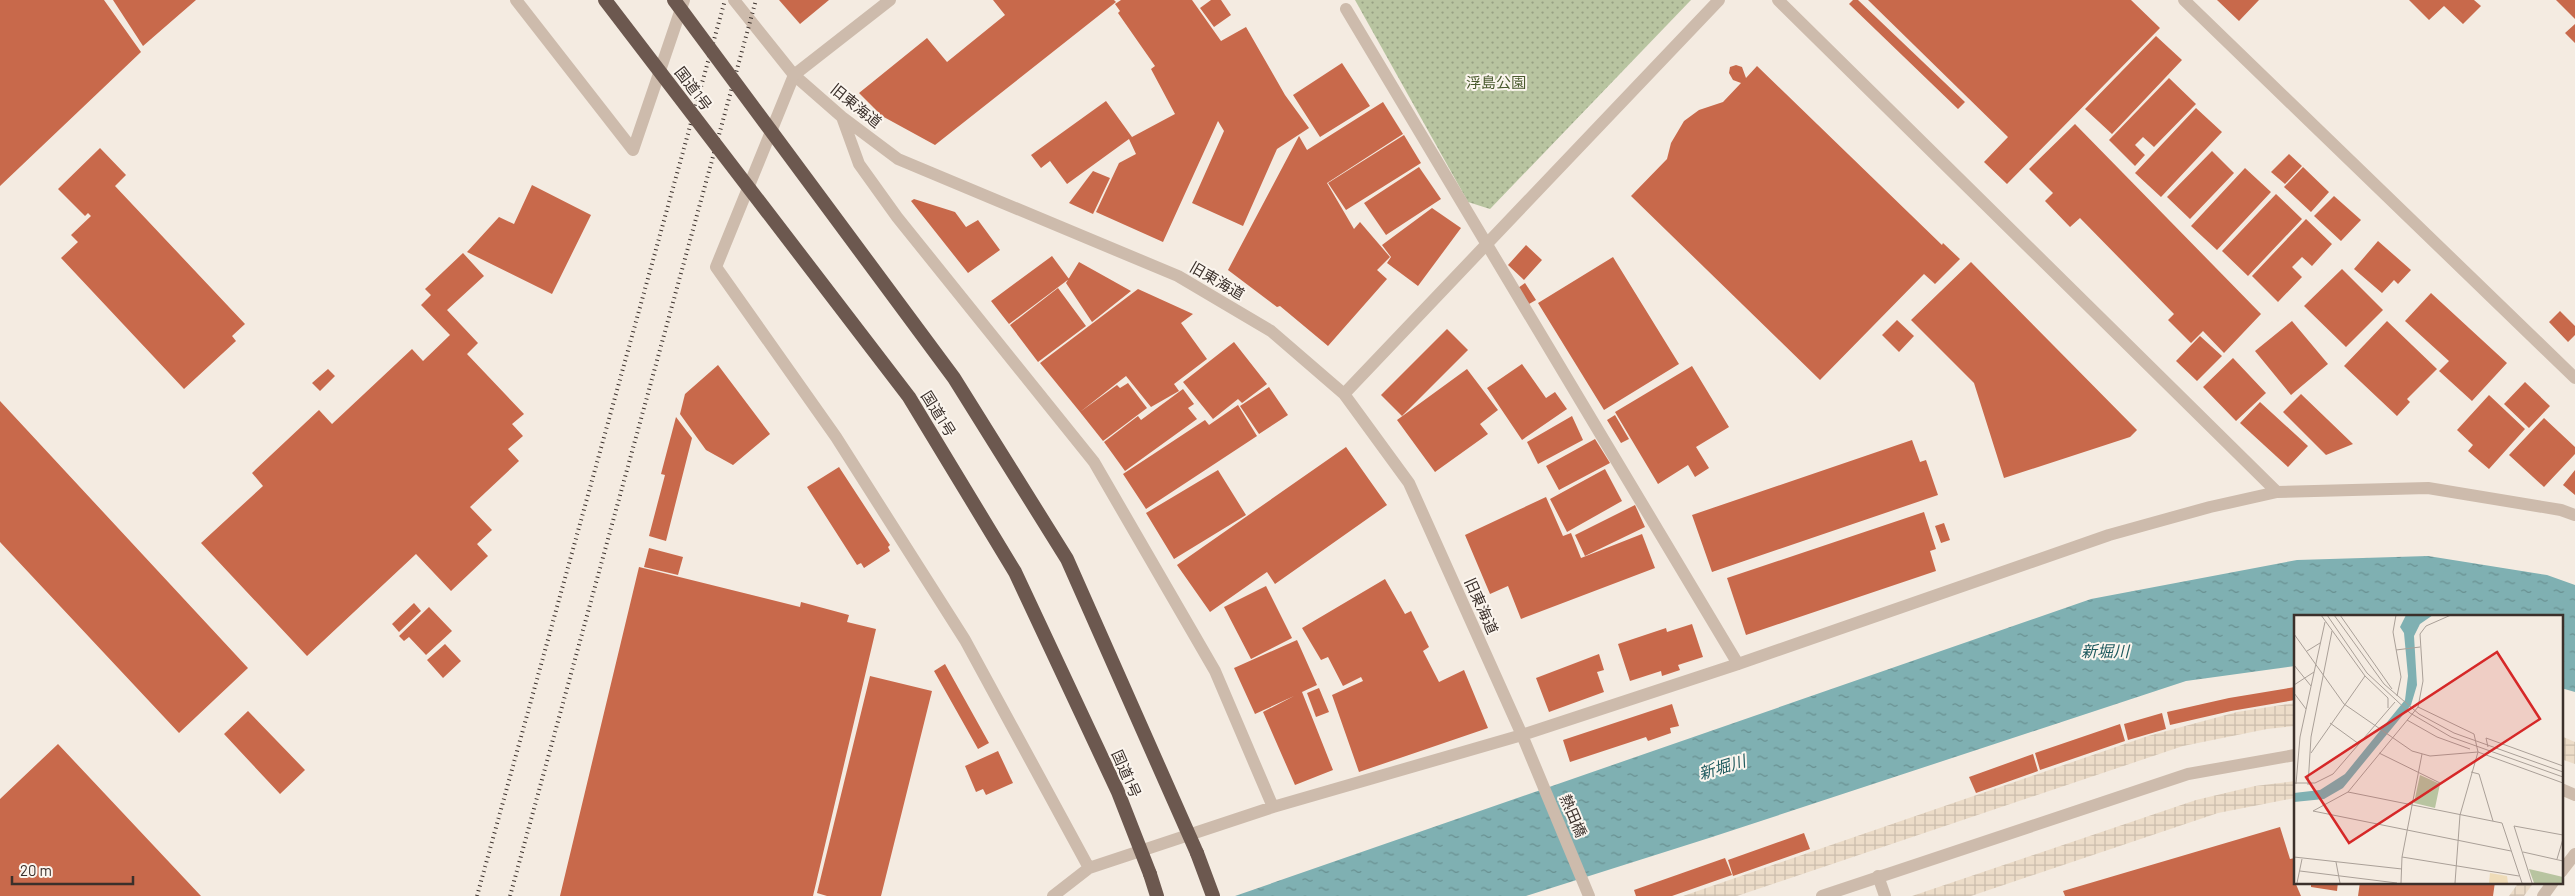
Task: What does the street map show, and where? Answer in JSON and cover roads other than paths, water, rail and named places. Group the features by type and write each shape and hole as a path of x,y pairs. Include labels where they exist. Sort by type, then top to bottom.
{"highway":[{"name":"国道1号","path":"605,0 909,397 1015,572 1118,792 1157,896"},
{"path":"674,0 954,378 1067,559 1197,853 1213,896"}],"street":[{"path":"516,0 633,150 684,0"},
{"name":"旧東海道","path":"734,0 794,75 842,117 898,159 1178,276 1271,331 1344,394 1409,483 1528,748"},
{"path":"890,0 794,75 716,267 836,437 965,640 1089,868"},
{"path":"1344,394 1719,0"},
{"path":"1778,0 2277,492"},
{"path":"2184,0 2575,378"},
{"path":"1346,9 1738,664"},
{"path":"842,117 858,164 891,210 1094,462 1215,671 1273,807"},
{"path":"1053,896 1089,868 1273,807 1522,735 1738,664 2109,535 2210,507 2277,492 2428,488 2561,510 2575,515"},
{"name":"熱田橋","path":"1528,748 1589,896"},
{"path":"1822,896 2188,774 2294,755"},
{"path":"2562,790 2575,795"},
{"path":"2562,871 2575,854"},
{"path":"1878,876 1885,896"},
{"path":"2542,896 2551,884"}],"water":[{"name":"新堀川","path":"2428,556 2547,575 2575,585 2575,692 2562,688 2562,615 2294,615 2294,666 2186,681 1709,838 1526,896 1235,896 2091,599 2297,560"}],"railway":[{"path":"477,896 725,0"},
{"path":"510,896 756,0"}],"park label":[{"name":"浮島公園","path":"1496,83"}]}
